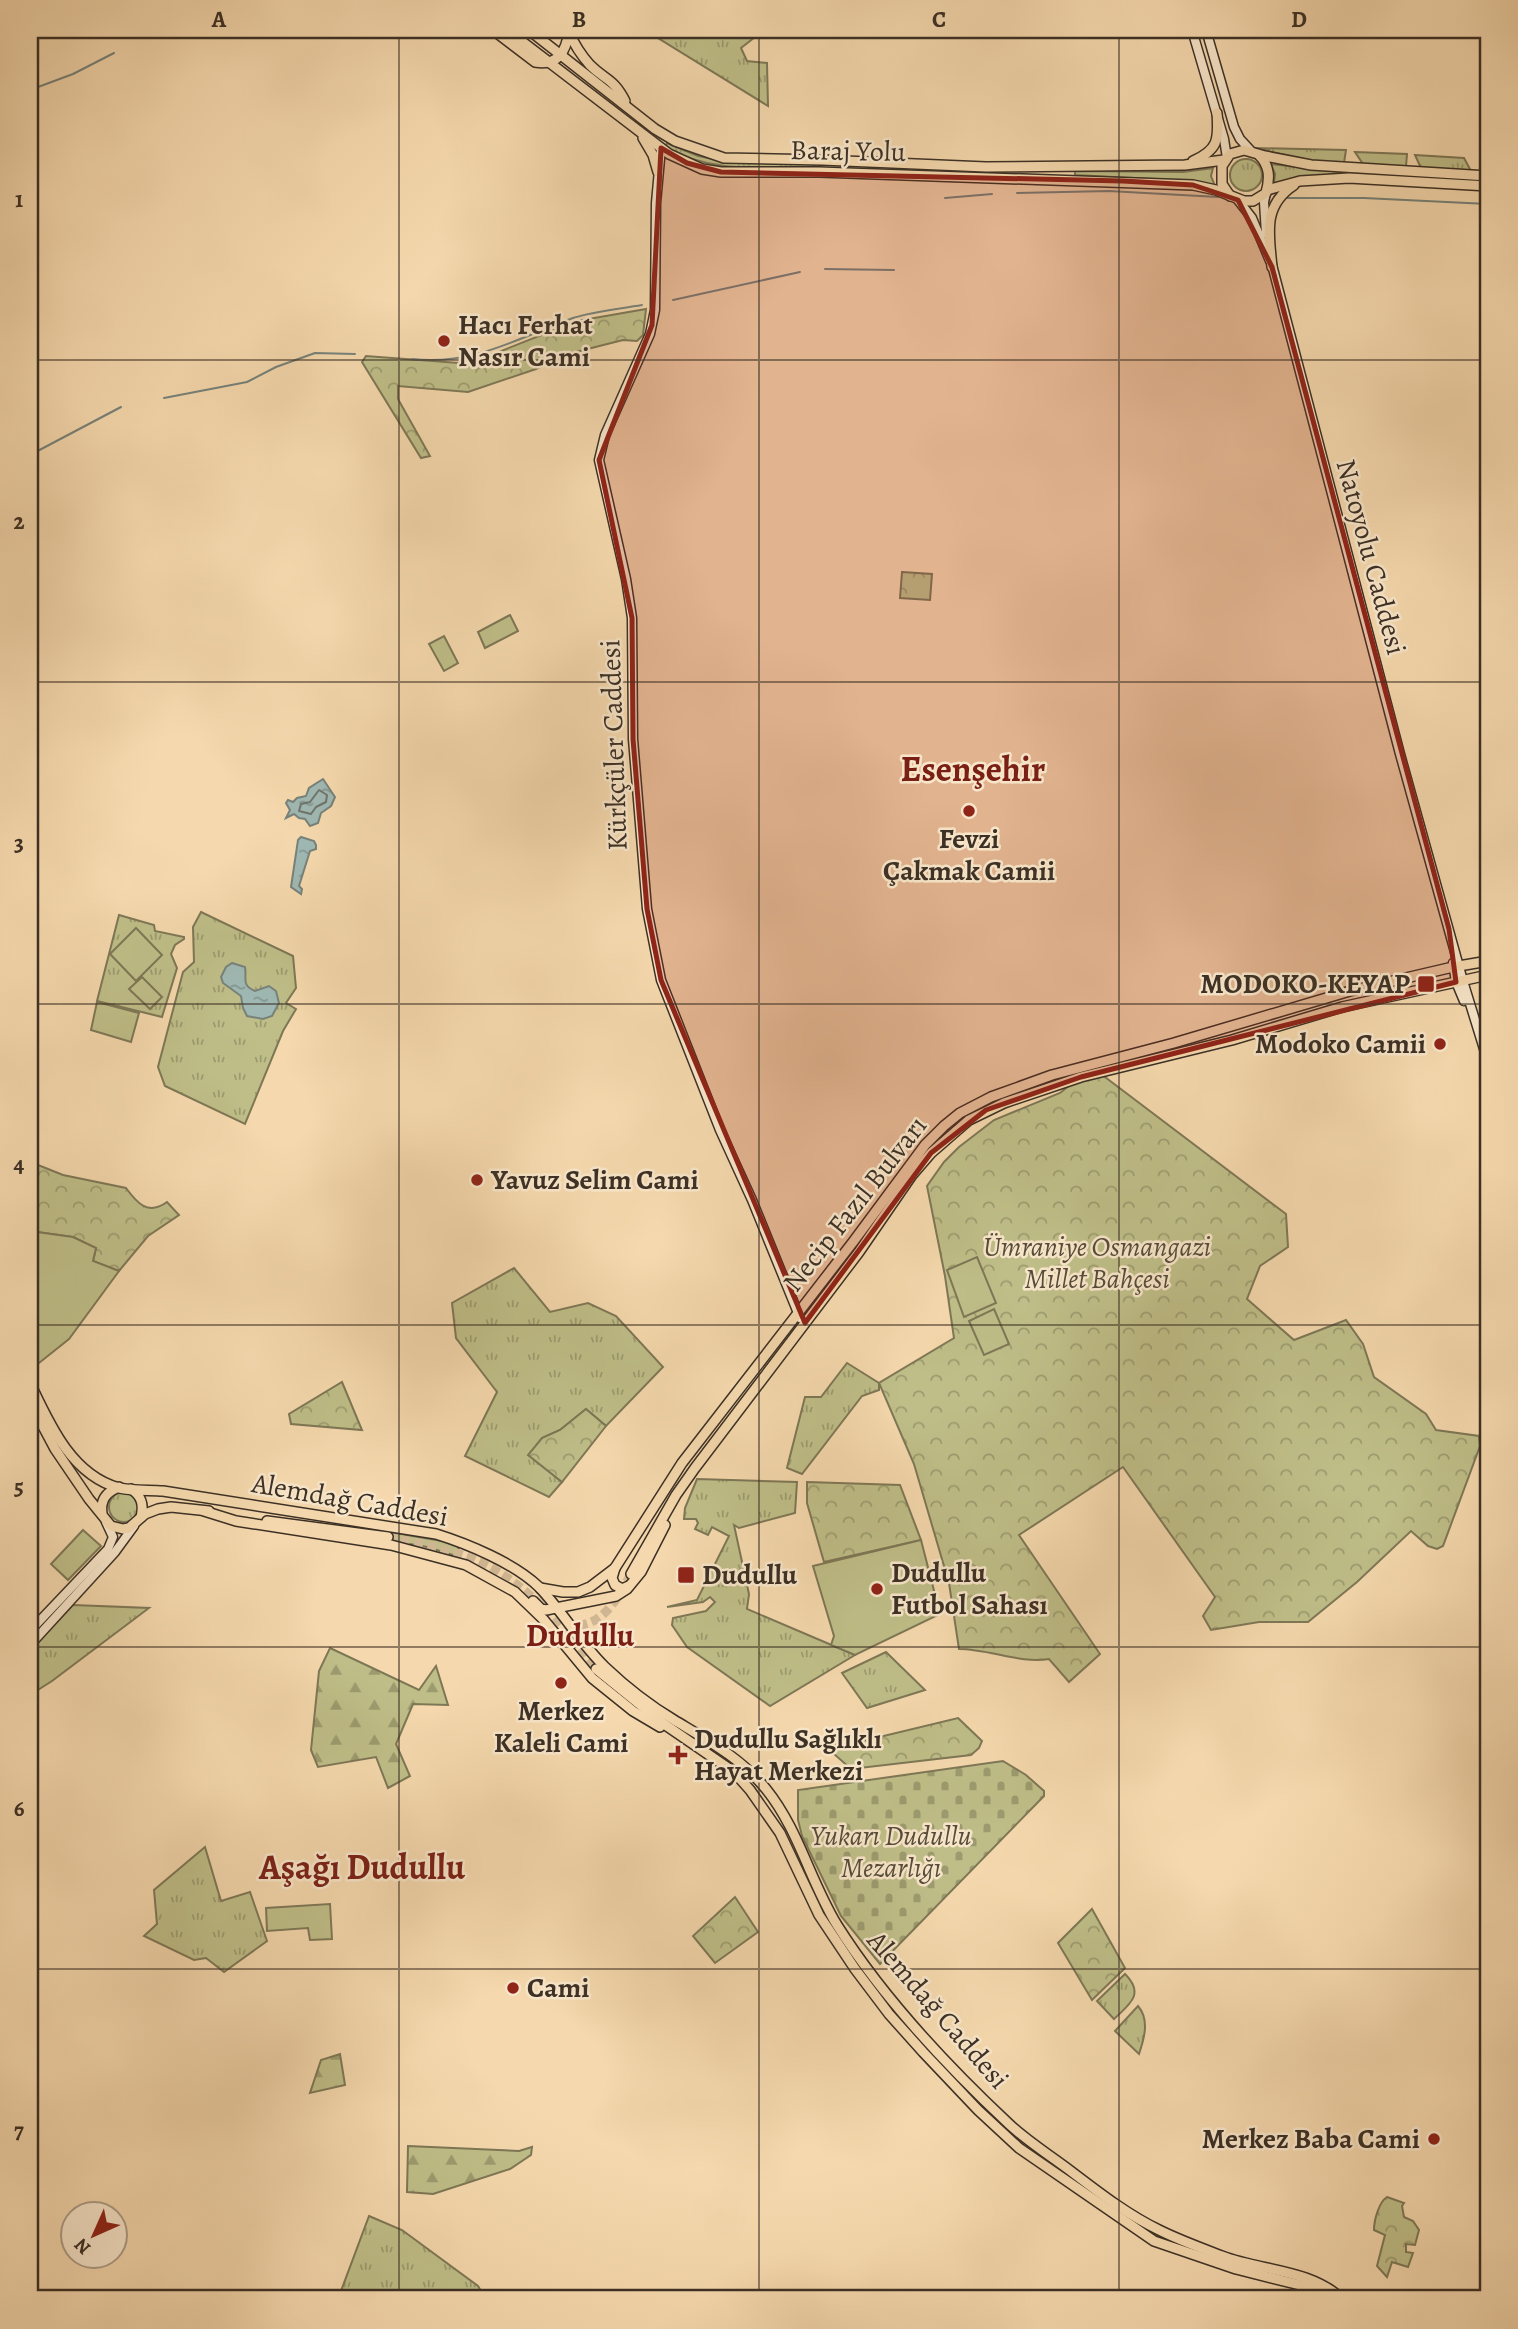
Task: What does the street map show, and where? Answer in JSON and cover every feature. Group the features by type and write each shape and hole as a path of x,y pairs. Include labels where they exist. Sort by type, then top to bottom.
{"main road":[{"path":"493,30 535,62 549,63 561,56 567,44 569,30"},
{"name":"Baraj Yolu","path":"508,30 661,148 687,163 721,172 987,172 1185,165 1226,159"},
{"name":"Baraj Yolu","path":"528,30 656,130 691,148 724,158 822,160 1193,185 1235,198"},
{"path":"569,30 578,50 591,66"},
{"path":"1192,30 1217,113 1226,159 1220,175 1222,184 1252,218 1272,267"},
{"path":"1206,30 1234,127 1240,139 1268,170 1267,191"},
{"path":"569,78 573,65 579,61 591,66 617,85 628,106"},
{"path":"1185,165 1206,155 1216,145 1217,113"},
{"path":"656,130 661,148"},
{"path":"638,131 647,143 658,172"},
{"name":"Kürkçüler Caddesi","path":"661,148 658,172 655,310 645,345 605,435 599,460 626,579 632,618 633,739 647,909 661,980 797,1315 805,1323"},
{"path":"1226,159 1237,151 1311,165 1488,176"},
{"path":"822,160 822,172"},
{"path":"1235,198 1253,201 1267,191 1300,181 1370,178 1488,186"},
{"path":"1272,267 1270,211 1276,200 1300,181"},
{"name":"Natoyolu Caddesi","path":"1267,191 1264,202 1265,222 1272,267 1389,715 1449,929 1456,967 1488,1062"},
{"name":"Necip Fazıl Bulvarı","path":"538,1587 578,1592 590,1587 614,1568 682,1463 925,1145 944,1126 975,1104 1052,1075 1174,1043 1350,991 1488,961"},
{"name":"Necip Fazıl Bulvarı","path":"632,1578 676,1495 695,1468 859,1252 912,1175 959,1128 986,1110 1081,1077 1232,1040 1330,1010 1488,975"},
{"name":"Alemdağ Caddesi","path":"30,1383 65,1448 86,1469 118,1488 163,1491 436,1534 470,1545 524,1577 538,1587 609,1671 640,1697 672,1719 708,1738 740,1762 767,1790 794,1833 835,1921 861,1959 930,2043 982,2098 1026,2138 1110,2200 1160,2231 1225,2257 1305,2278 1322,2285 1342,2299"},
{"path":"30,1402 54,1449 104,1518 113,1537 108,1549 30,1631"},
{"path":"104,1518 103,1500 112,1490 118,1488"},
{"path":"30,1644 115,1552 138,1521 143,1511 140,1497 130,1489"},
{"name":"Alemdağ Caddesi","path":"104,1518 117,1528 123,1529 158,1509 171,1507 388,1537"},
{"name":"Alemdağ Caddesi","path":"204,1511 236,1521 391,1545 466,1565 515,1592 544,1620 592,1678 612,1695 642,1717 694,1745"},
{"path":"466,1565 461,1556 470,1545"},
{"path":"614,1568 612,1578 617,1587 626,1588 632,1578"},
{"path":"524,1577 521,1587 515,1592 534,1601 541,1609 616,1596 632,1578"},
{"name":"Alemdağ Caddesi","path":"596,1669 623,1693 734,1772 750,1790 780,1833 819,1915 834,1940 890,2014 978,2110 1019,2148 1154,2241 1236,2269 1304,2286 1329,2299"},
{"path":"1019,2148 1026,2138"}],"highlighted area":[{"path":"661,148 687,163 721,172 1123,181 1193,185 1238,200 1272,267 1449,929 1456,982 1081,1077 986,1110 931,1153 805,1323 661,980 647,909 633,739 632,618 599,460 652,325"}],"green space":[{"path":"667,30 764,30 741,48 747,61 767,63 768,106 658,38"},
{"path":"667,143 698,156 724,161 814,164 814,167 756,168 719,165 683,156 665,147"},
{"path":"1253,148 1346,150 1344,163 1313,161"},
{"path":"1355,152 1407,154 1406,167 1363,164"},
{"path":"1415,155 1464,158 1471,171 1421,168"},
{"path":"1246,159 1257,164 1262,175 1257,186 1246,191 1235,186 1230,175 1235,164"},
{"path":"1271,164 1340,172 1340,175 1304,177 1274,183 1275,174"},
{"path":"1213,168 1211,176 1215,186 1192,181 1075,175 1075,171 1183,172"},
{"path":"646,309 643,335 637,341 623,340 568,354 536,369 468,392 398,386 398,399 430,456 421,458 362,362 366,356 459,363 486,357 577,321"},
{"path":"902,572 932,574 930,600 900,598"},
{"path":"510,615 518,631 485,648 478,632"},
{"path":"444,636 458,663 444,671 429,644"},
{"path":"201,912 293,956 296,988 286,1003 296,1009 283,1031 245,1124 165,1086 158,1067 183,972 194,962 193,927"},
{"path":"119,915 154,925 155,931 184,937 175,945 171,954 177,968 162,1017 97,1001"},
{"path":"136,928 162,955 136,981 110,954"},
{"path":"142,977 162,997 150,1009 129,989"},
{"path":"97,1002 139,1013 131,1042 91,1030"},
{"name":"Ümraniye Osmangazi Millet Bahçesi","path":"1101,1074 1286,1214 1288,1247 1260,1266 1247,1299 1294,1340 1346,1320 1363,1344 1374,1377 1426,1414 1436,1430 1479,1436 1480,1446 1443,1546 1437,1549 1428,1546 1411,1531 1357,1582 1308,1622 1259,1622 1211,1630 1203,1616 1215,1597 1123,1467 1019,1535 1100,1654 1069,1682 1049,1659 1027,1660 959,1649 949,1583 914,1464 879,1383 954,1338 927,1186 944,1162 994,1120 1060,1093 1070,1085"},
{"path":"38,1165 63,1175 126,1188 139,1203 149,1208 167,1202 179,1215 148,1236 119,1271 93,1261 96,1248 73,1237 37,1232"},
{"path":"37,1232 73,1237 96,1248 93,1261 119,1271 69,1339 39,1363 31,1355"},
{"path":"977,1257 996,1303 964,1317 947,1270"},
{"path":"514,1268 550,1312 588,1303 616,1316 663,1367 606,1426 586,1409 560,1430 542,1438 529,1455 562,1482 549,1497 465,1456 497,1392 456,1338 452,1303"},
{"path":"994,1309 1009,1344 984,1355 969,1321"},
{"path":"847,1363 879,1383 879,1390 862,1396 802,1474 787,1468 805,1397 821,1397"},
{"path":"342,1382 362,1430 291,1424 289,1414"},
{"path":"586,1409 606,1426 562,1482 528,1455 542,1438 560,1430"},
{"path":"697,1479 797,1482 795,1513 739,1528 734,1525 749,1594 747,1609 855,1655 770,1706 687,1647 672,1625 673,1618 706,1611 715,1602 710,1597 703,1602 667,1607 697,1600 729,1536 712,1527 708,1535 695,1529 698,1523 696,1519 684,1519 685,1508"},
{"path":"807,1482 900,1485 921,1540 824,1562 807,1503"},
{"path":"124,1492 135,1496 139,1507 135,1518 124,1522 113,1518 109,1507 113,1496"},
{"path":"83,1530 101,1546 68,1580 51,1564"},
{"path":"389,1532 460,1544 456,1556 427,1547 387,1540"},
{"name":"Dudullu Futbol Sahası","path":"921,1540 940,1614 855,1655 831,1645 834,1636 813,1566"},
{"path":"73,1605 149,1608 30,1695 30,1650"},
{"path":"330,1648 419,1690 436,1666 448,1705 413,1704 396,1744 410,1776 388,1788 376,1757 318,1767 311,1750 319,1671"},
{"path":"886,1652 925,1690 867,1708 842,1673"},
{"path":"958,1718 982,1741 971,1755 851,1769 825,1746 867,1740"},
{"name":"Yukarı Dudullu Mezarlığı","path":"1003,1761 1026,1775 1044,1791 1044,1796 880,1964 841,1916 802,1836 798,1820 798,1790"},
{"path":"205,1847 221,1901 250,1892 267,1941 224,1972 206,1958 194,1960 144,1936 157,1924 154,1890"},
{"path":"735,1897 758,1932 715,1963 693,1936"},
{"path":"330,1904 332,1939 310,1940 308,1928 267,1931 266,1908"},
{"path":"1092,1909 1125,1968 1092,2000 1058,1943"},
{"path":"1125,1974 1135,1993 1130,2003 1114,2019 1097,2001"},
{"path":"1138,2006 1145,2023 1139,2054 1115,2031"},
{"path":"340,2054 345,2085 310,2093 321,2060"},
{"path":"408,2146 519,2151 532,2147 531,2155 510,2169 433,2194 407,2192"},
{"path":"1387,2197 1404,2203 1404,2217 1413,2221 1419,2230 1415,2245 1406,2244 1406,2252 1413,2253 1408,2267 1392,2262 1387,2277 1377,2266 1385,2235 1374,2230 1378,2212"},
{"path":"369,2216 402,2230 478,2286 486,2299 338,2299"}],"water":[{"path":"323,779 335,797 331,806 321,813 318,823 310,826 305,819 294,814 286,818 290,810 286,803 288,800 293,802 306,796 309,788"},
{"path":"301,837 314,841 316,849 310,851 299,886 302,889 301,894 291,887 298,840"},
{"path":"232,963 245,967 246,981 251,989 255,991 269,986 276,991 279,1003 272,1016 263,1019 247,1016 241,996 223,983 221,977 226,967"}],"waterway":[{"path":"30,90 73,74 114,53"},
{"path":"1017,193 1109,191 1218,197"},
{"path":"945,198 992,194"},
{"path":"1283,198 1364,198 1488,204"},
{"path":"825,269 894,270"},
{"path":"673,300 800,272"},
{"path":"412,359 434,360 475,354 581,316 642,305"},
{"path":"164,398 247,382 276,367 315,353 355,354"},
{"path":"30,455 121,407"}],"tunnel":[{"path":"388,1537 459,1554 500,1573 545,1609 596,1669"},
{"path":"565,1624 578,1625 598,1618 613,1603 631,1574"}],"place":[{"name":"Hacı Ferhat Nasır Cami","path":"444,341"},
{"name":"Fevzi Çakmak Camii","path":"969,811"},
{"name":"MODOKO-KEYAP","path":"1426,984"},
{"name":"Modoko Camii","path":"1440,1044"},
{"name":"Yavuz Selim Cami","path":"477,1180"},
{"name":"Dudullu","path":"686,1575"},
{"name":"Dudullu Futbol Sahası","path":"877,1589"},
{"name":"Merkez Kaleli Cami","path":"561,1683"},
{"name":"Dudullu Sağlıklı Hayat Merkezi","path":"678,1755"},
{"name":"Cami","path":"513,1988"},
{"name":"Merkez Baba Cami","path":"1434,2139"}],"district":[{"name":"Esenşehir","path":"973,769"},
{"name":"Dudullu","path":"580,1635"},
{"name":"Aşağı Dudullu","path":"362,1867"}]}
